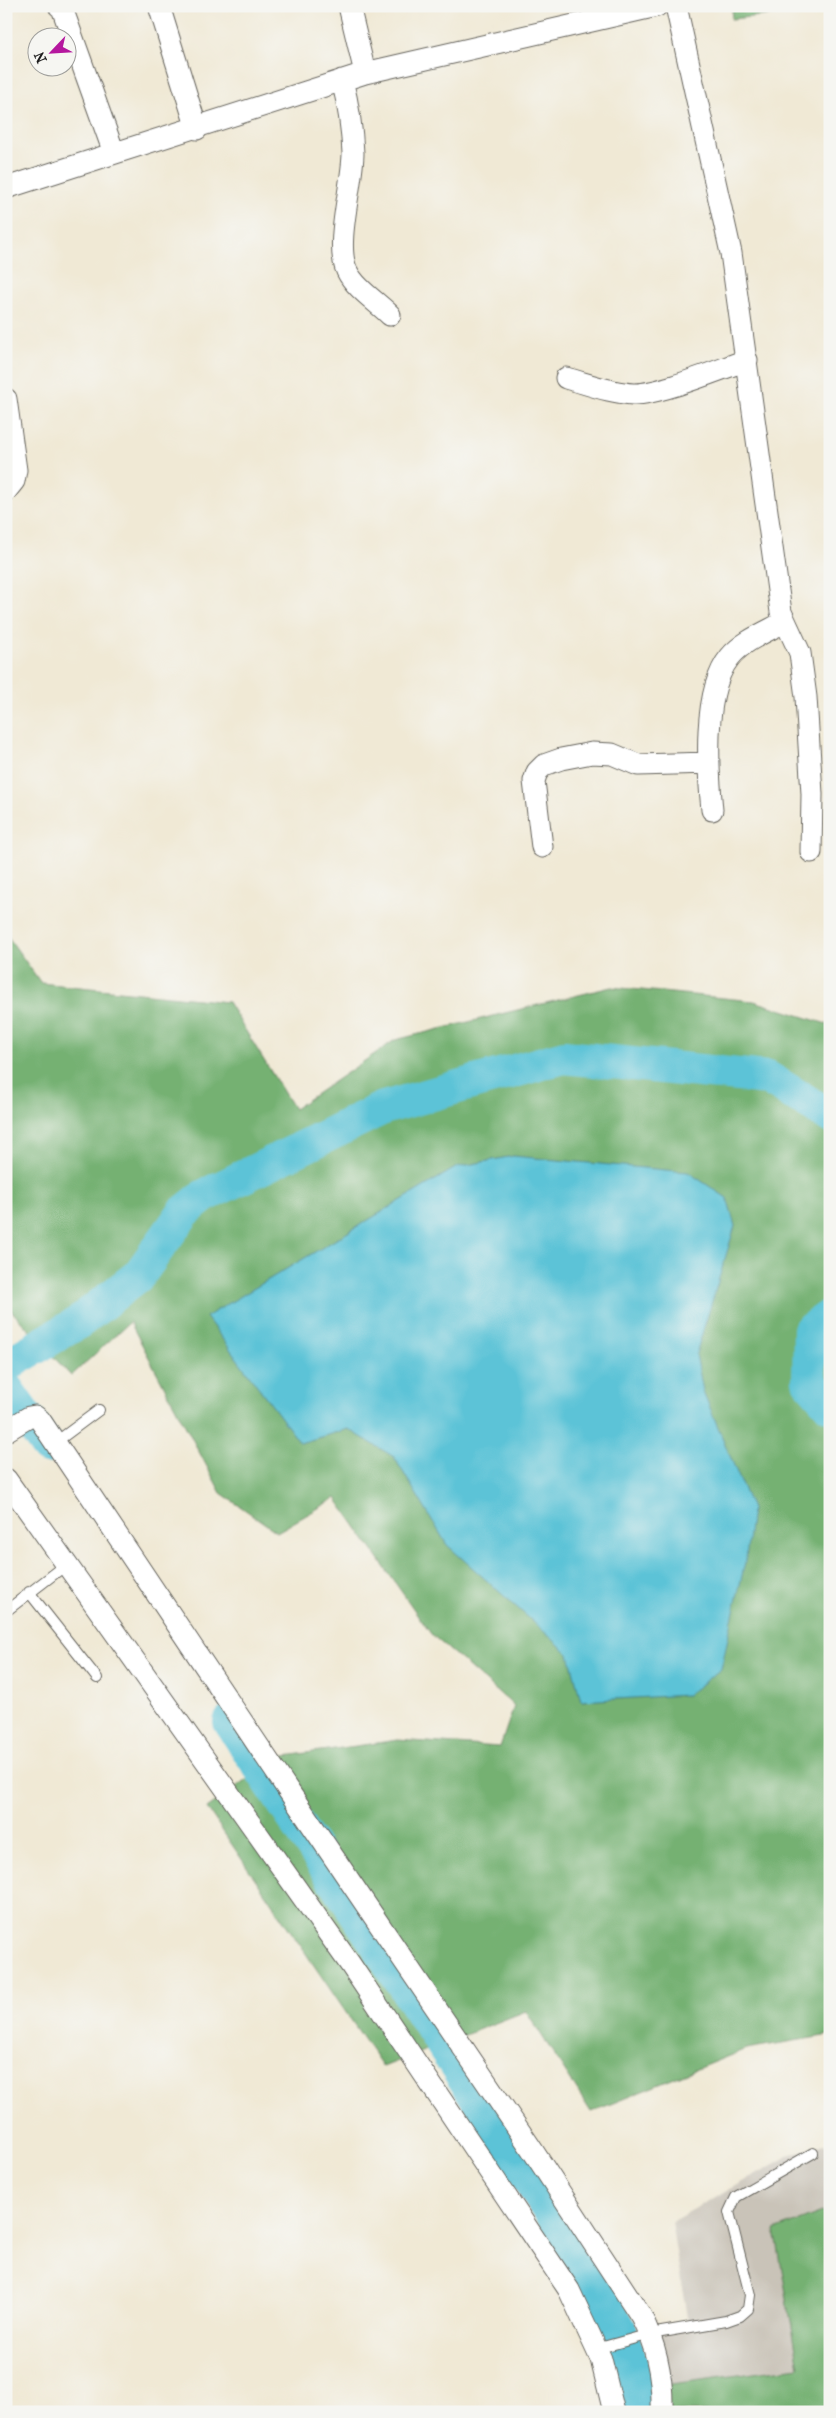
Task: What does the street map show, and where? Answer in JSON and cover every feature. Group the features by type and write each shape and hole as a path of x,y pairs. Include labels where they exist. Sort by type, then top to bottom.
{"street":[{"path":"59,6 62,8 114,153"},
{"path":"159,6 197,129"},
{"path":"349,6 366,73"},
{"path":"6,188 114,153 197,129 366,73 656,6"},
{"path":"676,6 731,253 784,622 800,653 806,697 813,815 811,852"},
{"path":"342,80 353,153 344,241 344,261 347,272 354,282 390,315"},
{"path":"566,378 614,392 634,394 653,392 747,360"},
{"path":"6,399 16,470 14,481 6,491"},
{"path":"712,810 709,762 714,694 724,666 731,656 748,642 784,622"},
{"path":"542,847 534,781 537,772 544,765 561,759 603,752 638,765 709,762"},
{"path":"6,1431 29,1417 35,1416 40,1420 290,1793 530,2145 641,2316 644,2336 658,2362 662,2412"},
{"path":"6,1479 356,1972 569,2290 602,2348 614,2412"}],"lane":[{"path":"56,1442 99,1410"},
{"path":"6,1611 28,1592 67,1564"},
{"path":"28,1592 97,1678"},
{"path":"602,2348 644,2336 726,2321 740,2316 748,2309 750,2295 729,2212 732,2204 736,2197 813,2153"}],"shaded area":[{"path":"830,2142 830,2209 775,2230 799,2367 656,2386 643,2336 688,2323 671,2222 788,2156"}],"green space":[{"path":"733,6 830,6 830,9 731,19"},
{"path":"6,934 41,983 228,1002 294,1109 395,1040 611,987 754,1001 830,1025 830,2035 746,2049 591,2112 526,2011 383,2067 207,1808 278,1757 398,1740 500,1747 514,1706 431,1634 336,1498 277,1532 221,1493 130,1322 71,1376 6,1305"},
{"path":"830,2209 830,2412 658,2412 656,2386 799,2367 775,2230"}],"water":[{"path":"513,1156 688,1172 727,1198 735,1226 696,1354 703,1391 752,1509 746,1558 721,1669 687,1695 581,1701 569,1654 447,1545 394,1457 348,1429 300,1443 206,1317 457,1167"}],"waterway":[{"path":"10,1363 79,1322 139,1275 184,1212 204,1196 383,1108 564,1057 768,1078 830,1116"},
{"path":"830,1316 810,1330 809,1381 830,1405"},
{"path":"6,1388 47,1447"},
{"path":"230,1722 435,2033 595,2283 620,2329 634,2372 640,2412"}]}
